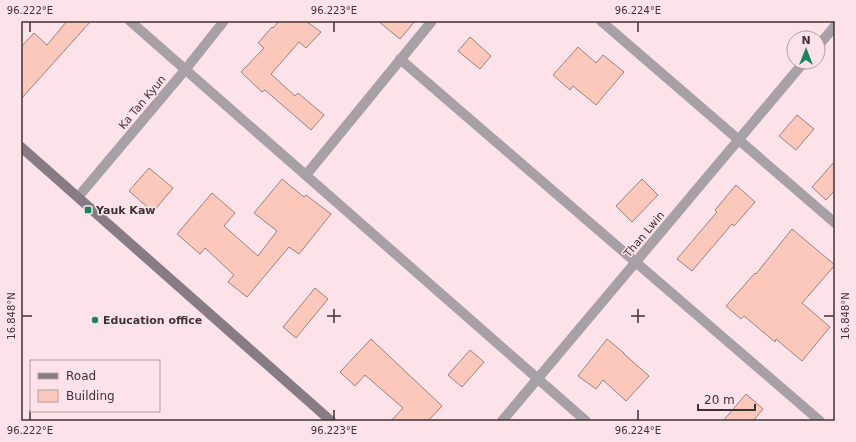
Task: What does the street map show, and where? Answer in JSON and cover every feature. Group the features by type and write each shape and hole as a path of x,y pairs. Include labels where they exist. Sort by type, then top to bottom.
{"main road":[{"path":"21,147 330,421"}],"street":[{"path":"130,21 586,421"},
{"name":"Ka Tan Kyun","path":"78,197 185,70 224,21"},
{"path":"306,175 432,21"},
{"path":"601,21 835,223"},
{"path":"826,37 835,26"},
{"path":"400,59 820,421"},
{"name":"Than Lwin","path":"502,421 797,70"}],"building":[{"path":"67,21 91,21 21,99 21,47 34,33 47,45"},
{"path":"279,21 306,21 321,32 306,48 299,42 271,74 295,96 298,93 324,115 311,130 265,90 262,92 241,72 264,48 258,43"},
{"path":"378,21 415,21 400,39"},
{"path":"470,37 491,56 480,69 458,51"},
{"path":"578,47 596,63 603,55 624,72 596,105 573,86 570,90 553,75"},
{"path":"797,115 814,129 796,150 779,136"},
{"path":"835,161 835,190 826,200 812,187"},
{"path":"149,168 173,188 153,212 129,191"},
{"path":"282,179 304,197 306,195 331,214 299,254 289,247 247,297 228,282 234,275 205,248 200,254 177,234 212,193 235,213 224,226 258,256 277,231 254,213"},
{"path":"642,179 658,195 632,222 616,206"},
{"path":"736,185 755,202 734,226 732,224 692,271 677,259 717,212 715,210"},
{"path":"792,229 835,265 802,303 830,327 802,361 776,339 775,342 744,316 741,319 726,306 755,273 756,274"},
{"path":"315,288 328,299 296,338 283,327"},
{"path":"371,339 442,406 428,421 391,421 403,408 365,375 355,386 340,372"},
{"path":"607,339 649,376 626,401 603,380 596,389 578,376"},
{"path":"470,350 484,362 462,387 448,375"},
{"path":"746,394 763,409 753,421 723,421"}],"place":[{"name":"Yauk Kaw","path":"88,210"},
{"name":"Education office","path":"95,320"}]}
